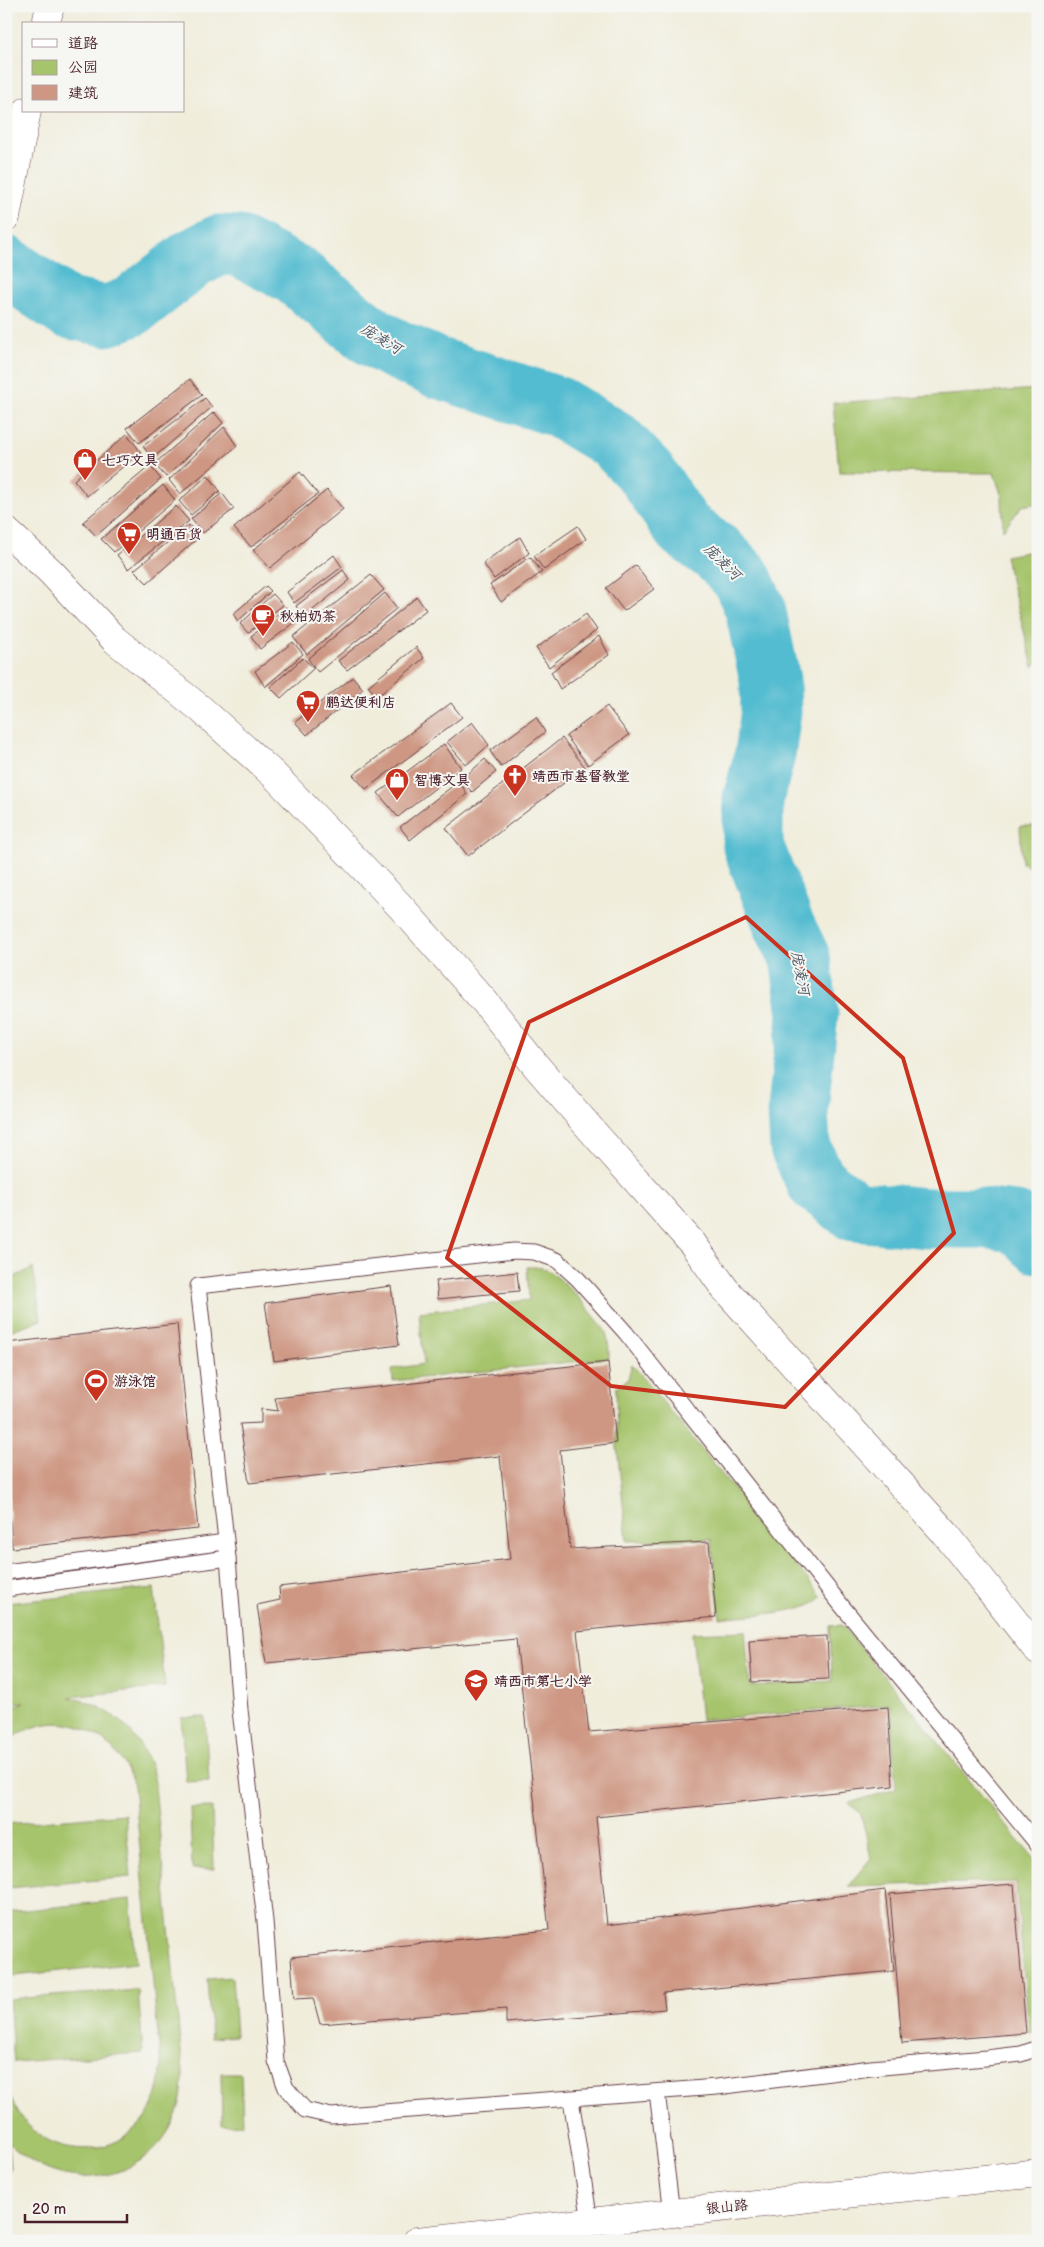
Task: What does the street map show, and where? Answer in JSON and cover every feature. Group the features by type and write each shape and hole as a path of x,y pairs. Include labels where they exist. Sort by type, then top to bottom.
{"street":[{"path":"46,22 50,6"},
{"path":"6,217 13,190 26,112"},
{"path":"6,531 50,571 115,640 209,716 274,775 400,906 485,1002 581,1118 693,1244 725,1289 945,1534 1038,1651"},
{"name":"银山路","path":"417,2241 1038,2173"}],"lane":[{"path":"1038,1845 836,1598 626,1333 578,1279 557,1260 534,1252 514,1250 198,1286 228,1558 240,1710 265,1921 276,2061 286,2088 305,2110 331,2116 657,2092 1021,2054 1038,2048"},
{"path":"6,1572 225,1542"},
{"path":"6,1589 228,1558"},
{"path":"657,2092 672,2213"},
{"path":"571,2099 590,2222"}],"highlighted area":[{"path":"746,917 903,1058 954,1233 785,1407 611,1386 447,1258 529,1022"}],"green space":[{"path":"1038,389 1038,503 1022,506 1003,530 1002,497 994,473 839,472 833,403"},
{"path":"1038,550 1038,662 1033,667 1005,556"},
{"path":"1020,826 1038,826 1038,869 1022,863"},
{"path":"527,1267 549,1271 576,1295 605,1331 608,1341 609,1358 393,1381 392,1369 424,1364 419,1312 529,1300"},
{"path":"33,1268 41,1320 6,1332 6,1281"},
{"path":"632,1364 822,1597 814,1603 789,1610 720,1618 711,1539 627,1541 617,1447 616,1388 628,1379"},
{"path":"154,1588 165,1687 69,1697 99,1707 123,1724 141,1747 154,1776 183,2071 179,2105 167,2134 147,2156 122,2170 93,2177 64,2175 35,2163 8,2142 10,2170 6,2170 6,2080 18,2112 38,2134 63,2146 90,2148 117,2141 139,2125 155,2100 161,2066 134,1786 125,1766 113,1749 98,1737 82,1728 63,1724 44,1724 25,1731 6,1743 6,1710 25,1702 6,1703 6,1603"},
{"path":"842,1625 1038,1864 1038,2030 1029,2033 1016,1882 848,1886 871,1858 861,1814 849,1803 896,1789 890,1705 701,1720 692,1633 745,1631 750,1686 832,1681 830,1626"},
{"path":"205,1717 209,1781 186,1782 181,1718"},
{"path":"212,1807 214,1869 192,1869 190,1808"},
{"path":"125,1814 131,1877 9,1888 6,1824"},
{"path":"130,1899 136,1963 14,1976 7,1912"},
{"path":"232,1977 236,2036 211,2038 207,1979"},
{"path":"138,1990 143,2053 14,2062 9,1999"},
{"path":"221,2073 241,2073 243,2124 222,2125"}],"building":[{"path":"190,379 202,395 139,443 127,428"},
{"path":"205,398 212,407 152,459 143,446"},
{"path":"214,412 223,423 166,477 154,464"},
{"path":"224,427 237,446 180,494 169,480"},
{"path":"127,434 141,452 87,496 74,480"},
{"path":"150,466 161,479 96,536 83,522"},
{"path":"300,472 318,494 251,547 234,528"},
{"path":"208,475 220,491 191,515 179,501"},
{"path":"163,485 175,500 114,552 101,539"},
{"path":"327,490 343,509 270,568 253,550"},
{"path":"222,493 234,509 203,533 191,519"},
{"path":"176,506 189,521 128,569 117,555"},
{"path":"189,525 199,537 147,583 134,570"},
{"path":"578,526 586,539 544,570 534,556"},
{"path":"520,537 529,553 494,579 483,563"},
{"path":"334,555 342,567 294,603 287,592"},
{"path":"530,557 542,572 501,602 490,585"},
{"path":"636,565 654,589 624,611 606,588"},
{"path":"343,570 350,580 303,618 296,606"},
{"path":"371,575 384,590 307,654 293,637"},
{"path":"266,586 271,591 238,621 233,614"},
{"path":"385,593 397,608 318,672 308,659"},
{"path":"273,594 283,605 248,633 240,624"},
{"path":"417,597 426,610 347,670 338,661"},
{"path":"286,607 298,620 260,649 251,636"},
{"path":"586,614 597,630 549,667 536,648"},
{"path":"599,636 609,655 560,689 551,672"},
{"path":"293,642 303,654 265,687 255,671"},
{"path":"416,647 424,658 377,697 368,686"},
{"path":"303,658 314,668 281,698 270,687"},
{"path":"353,677 363,689 307,735 295,722"},
{"path":"451,703 462,717 366,789 353,775"},
{"path":"607,706 629,735 588,765 566,736"},
{"path":"536,717 545,732 501,767 490,751"},
{"path":"472,722 489,745 466,765 447,742"},
{"name":"靖西市基督教堂","path":"562,738 585,767 468,856 446,828"},
{"path":"444,744 461,768 398,817 378,793"},
{"path":"485,759 496,772 472,792 461,780"},
{"path":"459,781 467,794 410,840 400,827"},
{"path":"517,1272 519,1291 438,1299 436,1281"},
{"path":"391,1286 399,1345 274,1361 265,1303"},
{"name":"游泳馆","path":"177,1324 198,1529 12,1548 6,1460 6,1343"},
{"path":"608,1362 616,1443 560,1450 570,1549 709,1542 716,1617 577,1631 589,1732 888,1707 893,1786 596,1817 607,1925 885,1890 894,1971 663,1993 665,2009 506,2023 506,2009 320,2024 313,1998 294,1999 291,1957 549,1930 516,1639 266,1663 257,1605 280,1600 279,1587 510,1559 500,1456 249,1483 240,1424 261,1423 261,1409 278,1411 275,1398"},
{"path":"827,1636 829,1679 752,1682 749,1640"},
{"path":"1014,1884 1026,2033 902,2043 890,1894"}],"waterway":[{"name":"庞凌河","path":"6,266 67,308 106,316 132,306 192,259 219,245 239,246 295,275 367,333 393,348 435,367 558,407 614,440 646,473 683,528 718,554 741,577 755,608 770,680 771,711 765,754 753,800 753,846 784,925 800,958 808,1013 798,1110 800,1147 817,1183 854,1211 927,1218 980,1218 1016,1222 1038,1243"}],"place":[{"name":"七巧文具","path":"85,481"},
{"name":"明通百货","path":"129,555"},
{"name":"秋柏奶茶","path":"263,637"},
{"name":"鹏达便利店","path":"308,723"},
{"name":"靖西市基督教堂","path":"515,797"},
{"name":"智博文具","path":"397,801"},
{"name":"游泳馆","path":"96,1402"},
{"name":"靖西市第七小学","path":"476,1702"}]}
